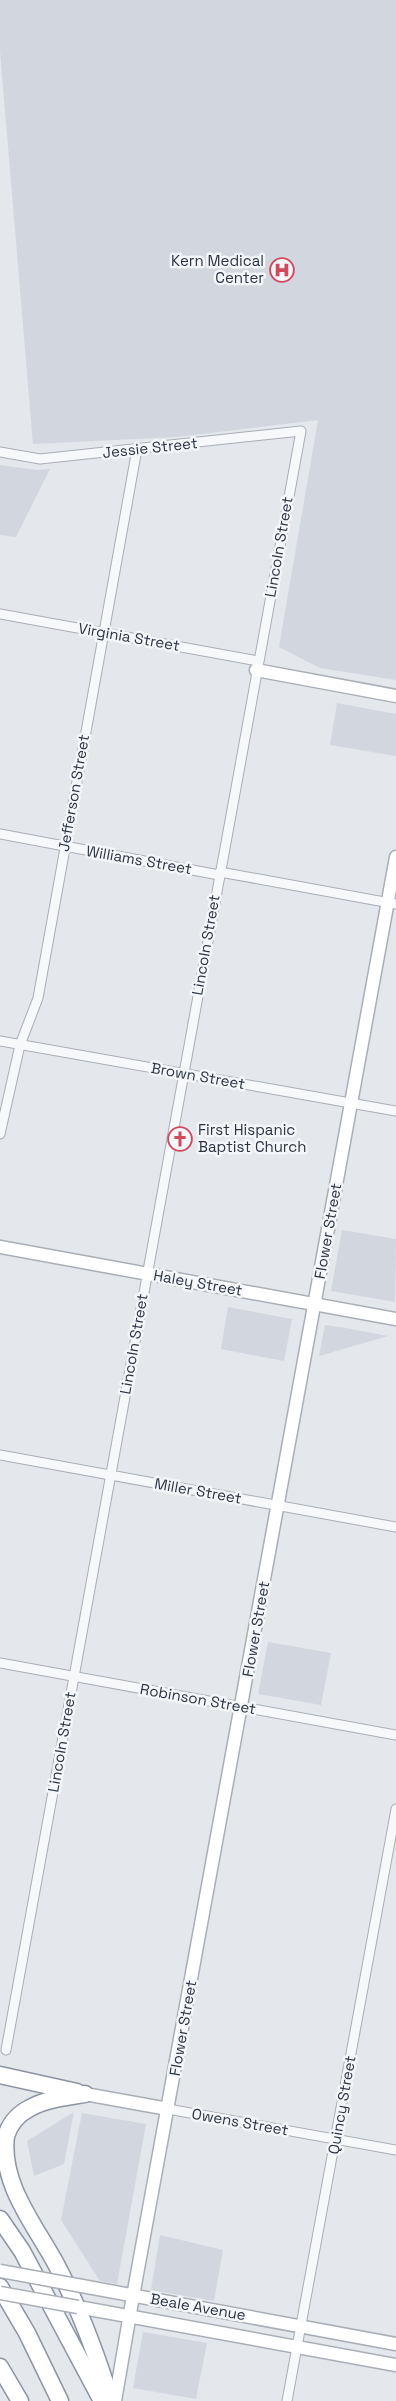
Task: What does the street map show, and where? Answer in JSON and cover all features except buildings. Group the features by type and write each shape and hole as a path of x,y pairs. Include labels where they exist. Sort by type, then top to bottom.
{"highway":[{"path":"0,2075 84,2094"},
{"path":"84,2094 30,2107 17,2116 8,2129 1,2155 2,2169 8,2186 55,2262 79,2309 92,2339 112,2401"},
{"path":"0,2219 22,2251 102,2401"},
{"path":"0,2287 27,2333 60,2401"},
{"path":"0,2367 20,2401"}],"main road":[{"name":"Virginia Street","path":"257,666 396,696"},
{"name":"Flower Street","path":"115,2401 351,1103 392,903 396,857"},
{"name":"Haley Street","path":"0,1247 396,1319"},
{"name":"Owens Street","path":"84,2094 168,2109"},
{"name":"Beale Avenue","path":"0,2271 396,2344"},
{"name":"Beale Avenue","path":"0,2293 396,2365"}],"street":[{"name":"Jessie Street","path":"0,452 40,459 300,432"},
{"name":"Lincoln Street","path":"6,2050 300,432"},
{"name":"Jefferson Street","path":"0,1134 20,1045 38,998 137,449"},
{"name":"Virginia Street","path":"0,614 103,632 257,666"},
{"name":"Williams Street","path":"0,834 392,903"},
{"name":"Brown Street","path":"0,1041 396,1111"},
{"name":"Miller Street","path":"0,1455 396,1527"},
{"name":"Robinson Street","path":"0,1663 396,1735"},
{"name":"Quincy Street","path":"287,2401 396,1809"},
{"name":"Owens Street","path":"168,2109 396,2150"}],"shaded area":[{"path":"0,0 396,0 396,680 320,668 279,647 318,420 176,437 33,444 0,51"},
{"path":"0,465 37,470 50,469 16,537 0,535"},
{"path":"337,703 396,714 396,756 330,745"},
{"path":"342,1230 396,1239 395,1302 331,1291"},
{"path":"228,1307 292,1319 284,1361 221,1349"},
{"path":"325,1325 346,1328 388,1336 319,1356"},
{"path":"268,1642 331,1653 321,1705 258,1694"},
{"path":"74,2112 64,2164 34,2176 27,2141"},
{"path":"82,2113 146,2124 117,2284 100,2281 61,2220"},
{"path":"160,2235 223,2250 214,2301 151,2290"},
{"path":"143,2332 207,2343 196,2399 133,2388"}],"place":[{"name":"Kern Medical Center","path":"282,270"},
{"name":"First Hispanic Baptist Church","path":"180,1139"}]}
